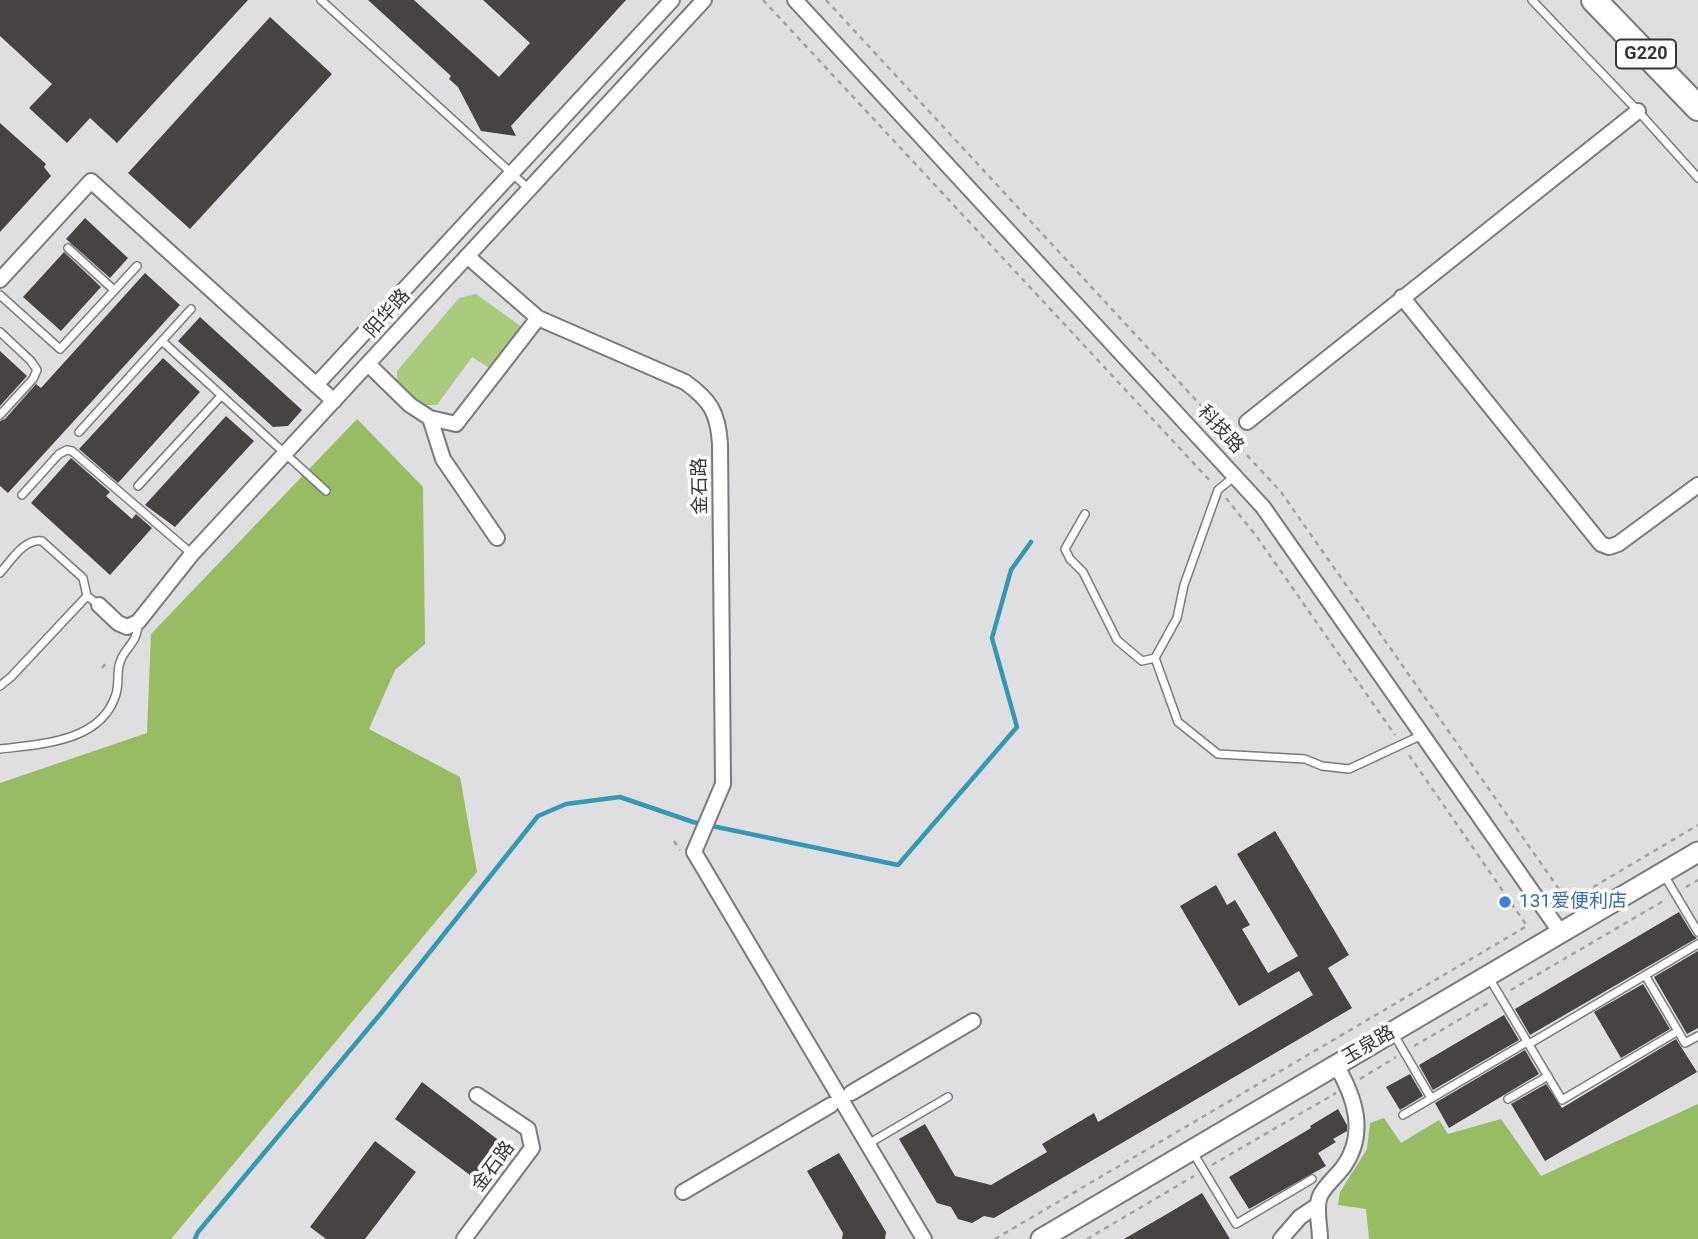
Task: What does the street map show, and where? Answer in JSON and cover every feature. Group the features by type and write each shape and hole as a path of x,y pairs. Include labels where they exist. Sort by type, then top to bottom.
{"highway":[{"name":"G220","path":"1594,0 1698,108"},
{"name":"G220","path":"1612,0 1698,90"}],"street":[{"name":"阳华路","path":"316,385 672,0"},
{"name":"阳华路","path":"138,622 192,554 704,0"},
{"name":"科技路","path":"795,0 1236,475 1287,539 1561,933"},
{"path":"1247,422 1638,111"},
{"path":"0,280 91,181 334,401"},
{"name":"金石路","path":"467,256 538,318 685,382 701,393 713,408 719,425 723,784 694,852 868,1144"},
{"path":"1402,297 1601,544 1609,547 1618,544 1698,485"},
{"path":"369,364 410,405 430,418 456,424 538,318"},
{"path":"430,418 443,459 497,538"},
{"path":"93,600 118,623 127,627 138,622"},
{"name":"玉泉路","path":"1054,1236 1192,1150 1698,852"},
{"path":"851,1093 973,1021"},
{"path":"1320,1239 1318,1205 1322,1193 1346,1164 1356,1140 1355,1108 1348,1085 1336,1065"},
{"name":"金石路","path":"464,1239 532,1148 528,1129 477,1095"},
{"path":"682,1192 831,1105"},
{"path":"868,1144 924,1239"},
{"path":"1281,1239 1300,1217 1318,1205"}],"lane":[{"path":"321,0 529,189"},
{"path":"1532,0 1698,178"},
{"path":"68,248 114,290"},
{"path":"0,295 60,349 137,265"},
{"path":"79,432 191,309"},
{"path":"0,332 37,370 33,379 0,415"},
{"path":"162,341 326,491"},
{"path":"138,486 221,396"},
{"path":"22,495 59,454 72,451 192,554"},
{"path":"1085,514 1065,549 1069,559 1083,572 1117,640 1142,661 1155,658 1177,618 1184,585 1218,490 1236,475"},
{"path":"0,573 25,545 34,540 42,541 83,578 93,600 0,686"},
{"path":"0,749 55,742 88,730 101,718 116,693 119,664 138,636 138,622"},
{"path":"1155,658 1178,722 1218,754 1305,759 1322,766 1349,769 1423,735"},
{"path":"1663,873 1698,932"},
{"path":"1403,1115 1698,944"},
{"path":"1645,975 1685,1043 1698,1036"},
{"path":"1488,976 1562,1100 1678,1031"},
{"path":"1392,1032 1432,1098"},
{"path":"1508,1099 1548,1076"},
{"path":"868,1144 947,1097"},
{"path":"1192,1150 1236,1224 1312,1179"}],"path":[{"path":"763,0 1218,490 1268,552 1527,926 995,1239"},
{"path":"1568,902 1698,825"},
{"path":"1511,990 1698,880"},
{"path":"1087,1239 1499,996"}],"green space":[{"path":"476,294 522,327 491,369 472,357 437,405 424,405 397,383 397,371 459,298"},
{"path":"357,419 423,487 425,644 395,670 369,729 460,777 477,872 171,1239 0,1239 0,783 147,733 151,634"},
{"path":"1698,1104 1698,1239 1369,1239 1366,1209 1338,1205 1340,1192 1367,1149 1370,1123 1384,1118 1401,1143 1439,1120 1448,1134 1501,1119 1541,1176"}],"building":[{"path":"0,0 248,0 117,143 90,118 67,143 29,108 52,84 0,36"},
{"path":"368,0 414,0 499,77 530,43 483,0 626,0 511,126 516,136 481,131 458,87 449,79 451,76"},
{"path":"270,17 332,74 190,229 128,173"},
{"path":"0,123 46,164 44,167 51,176 0,232"},
{"path":"85,218 128,258 110,278 66,239"},
{"path":"64,252 101,287 61,331 23,297"},
{"path":"145,273 180,305 8,493 0,486 0,421 5,419 36,384 41,388"},
{"path":"200,317 302,410 288,426 273,427 178,341"},
{"path":"0,351 27,376 0,406"},
{"path":"163,358 200,392 118,483 79,449"},
{"path":"226,416 254,441 175,527 145,505"},
{"path":"71,458 110,492 106,496 132,519 136,514 152,528 110,575 31,503"},
{"path":"1275,831 1349,955 1328,968 1352,1008 994,1218 984,1216 972,1223 958,1219 951,1207 937,1203 899,1139 925,1124 955,1176 991,1185 1047,1152 1042,1144 1094,1113 1098,1122 1313,995 1299,971 1239,1006 1180,906 1216,885 1227,905 1235,900 1250,925 1242,929 1268,973 1298,956 1237,854"},
{"path":"1679,912 1697,938 1530,1035 1515,1009"},
{"path":"1698,951 1698,1028 1687,1034 1654,977"},
{"path":"1643,984 1670,1029 1621,1058 1594,1012"},
{"path":"1504,1015 1519,1040 1433,1090 1419,1065"},
{"path":"1676,1039 1697,1072 1545,1161 1511,1104 1546,1084 1562,1108"},
{"path":"1525,1050 1539,1074 1449,1128 1435,1103"},
{"path":"1410,1074 1423,1096 1400,1110 1386,1087"},
{"path":"422,1082 505,1145 478,1181 395,1119"},
{"path":"1338,1109 1347,1125 1347,1131 1333,1139 1336,1142 1318,1153 1326,1166 1249,1209 1229,1177"},
{"path":"375,1141 416,1172 365,1239 326,1239 310,1227"},
{"path":"839,1153 886,1232 885,1239 842,1239 843,1233 807,1171"},
{"path":"1202,1193 1230,1239 1124,1239 1172,1211"}],"waterway":[{"path":"195,1239 198,1232 382,1012 538,816 566,804 620,797 693,822 898,865 1017,727 992,638 1011,570 1031,542"}],"place":[{"name":"131爱便利店","path":"1505,902"}]}
